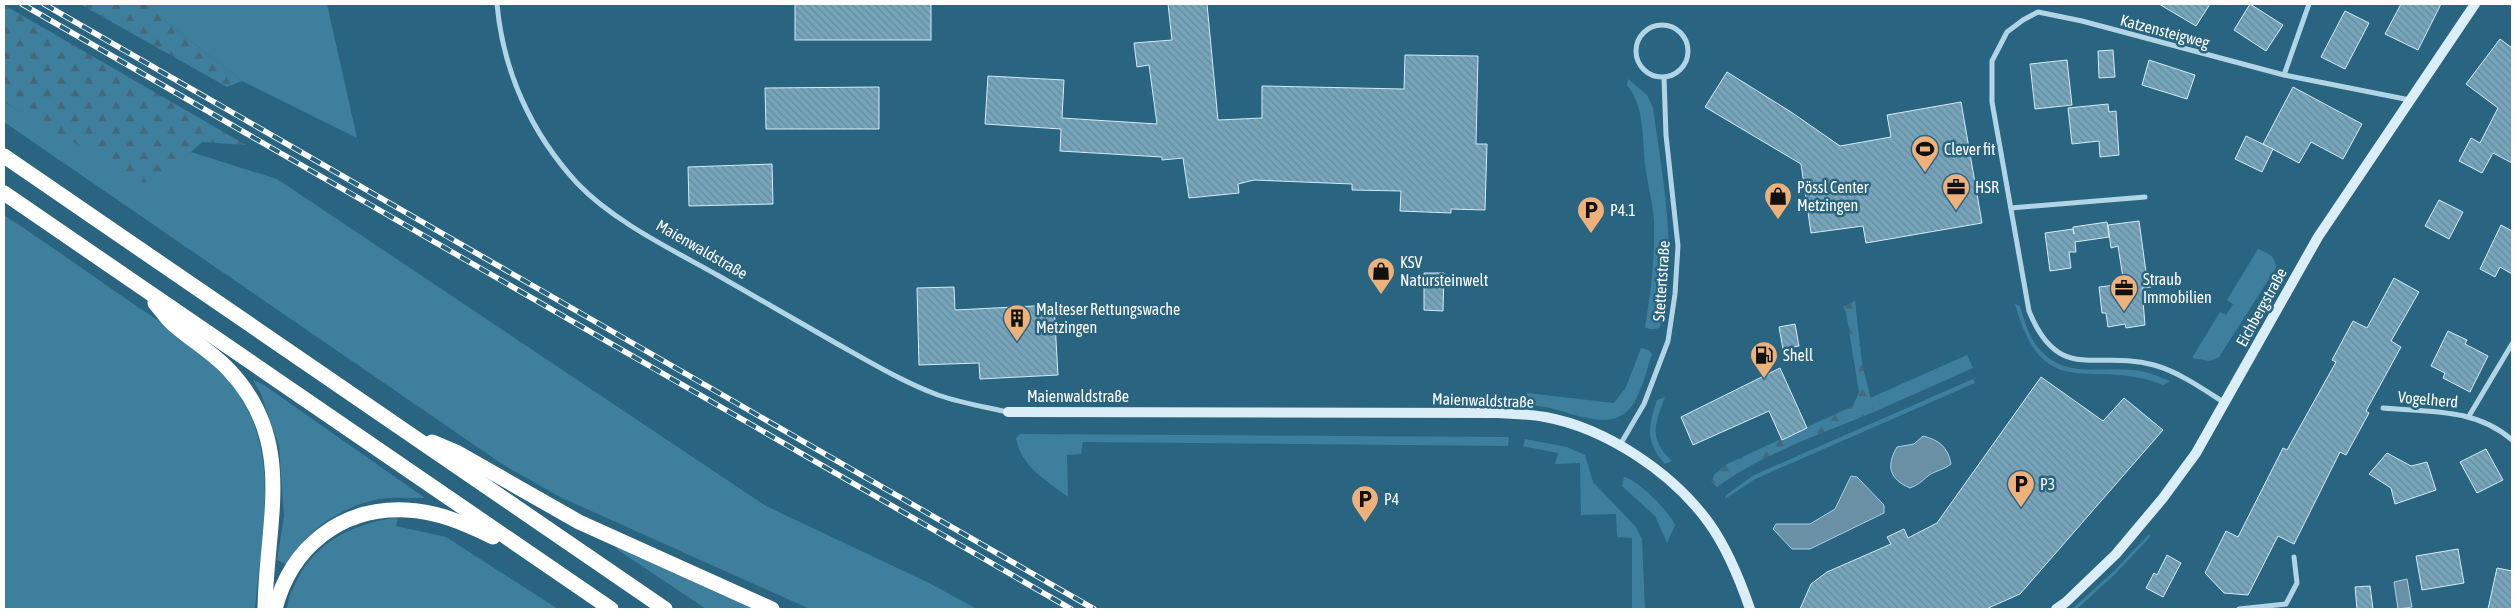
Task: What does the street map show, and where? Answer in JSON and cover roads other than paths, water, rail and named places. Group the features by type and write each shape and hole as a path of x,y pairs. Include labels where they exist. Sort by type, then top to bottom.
{"highway":[{"path":"4,156 665,609"},
{"path":"4,193 532,553 611,609"},
{"path":"141,287 173,324 199,343 230,371 260,412 271,452 273,478 265,609"},
{"path":"409,434 458,453 614,539 772,609"},
{"path":"275,609 280,593 297,560 332,527 363,514 406,510 439,515 532,553"}],"street":[{"name":"Maienwaldstraße","path":"498,4 500,35 515,87 533,122 553,154 578,184 608,210 661,243 901,380 966,403 1008,412 1499,412 1545,417 1579,427 1620,445 1656,470 1709,523 1731,564 1750,609"},
{"path":"2284,75 2309,4"},
{"name":"Eichbergstraße","path":"2056,609 2066,602 2116,554 2163,498 2196,453 2306,256 2475,4"},
{"name":"Katzensteigweg","path":"2225,403 2167,369 2153,364 2131,361 2080,361 2065,357 2043,339 2029,311 1992,102 1992,62 2007,32 2038,12 2284,75 2411,100"},
{"path":"1659,25 1670,26 1678,30 1685,39 1688,49 1687,60 1682,69 1674,75 1664,78 1654,77 1644,72 1638,64 1635,54 1636,44 1641,34 1649,28 1659,25"},
{"name":"Stettertstraße","path":"1620,445 1644,404 1668,341 1675,294 1678,246 1666,135 1664,78"},
{"path":"2011,208 2145,197"},
{"name":"Vogelherd","path":"2469,416 2512,344"},
{"name":"Vogelherd","path":"2384,408 2469,416 2499,428 2512,440"},
{"path":"2239,609 2286,604 2297,583 2294,557"}],"railway":[{"path":"22,4 1071,609"},
{"path":"44,4 1094,609"}],"place":[{"name":"Clever fit","path":"1925,173"},
{"name":"HSR","path":"1956,211"},
{"name":"Pössl Center Metzingen","path":"1778,220"},
{"name":"P4.1","path":"1591,234"},
{"name":"KSV Natursteinwelt","path":"1381,295"},
{"name":"Straub Immobilien","path":"2124,312"},
{"name":"Malteser Rettungswache Metzingen","path":"1017,342"},
{"name":"Shell","path":"1764,379"},
{"name":"P3","path":"2021,508"},
{"name":"P4","path":"1365,523"}]}
